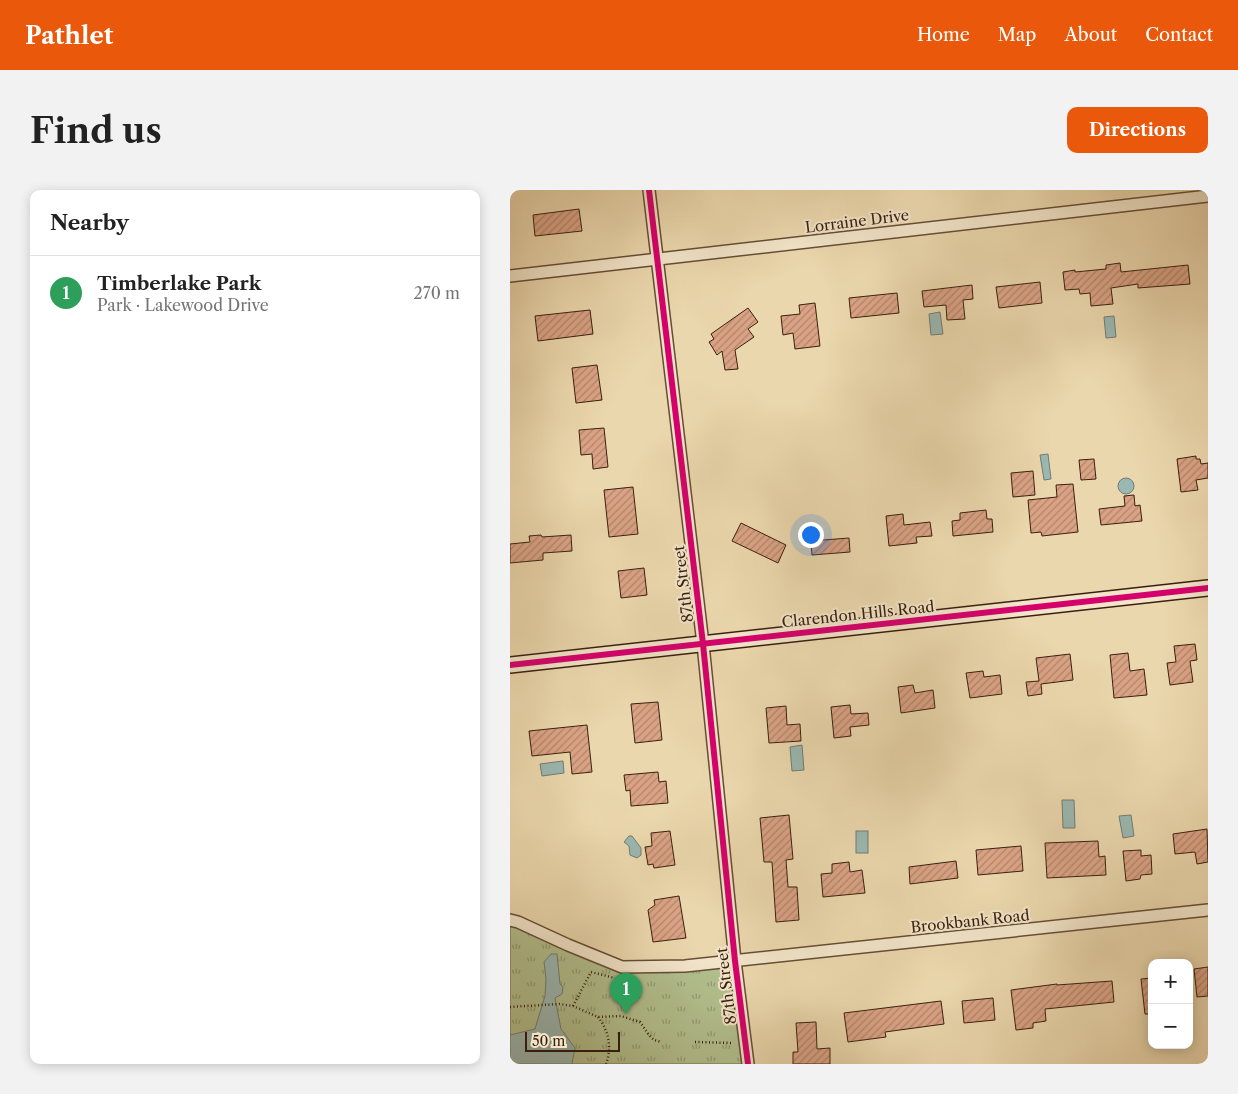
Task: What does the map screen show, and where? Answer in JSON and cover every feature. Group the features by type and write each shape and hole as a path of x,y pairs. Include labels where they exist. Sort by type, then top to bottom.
{"street":[{"name":"87th Street","path":"650,190 703,644 735,961 748,1064"},
{"name":"Lorraine Drive","path":"510,276 1208,196"},
{"name":"Clarendon Hills Road","path":"510,665 1208,588"},
{"name":"Brookbank Road","path":"622,967 685,966 1208,910"},
{"path":"510,920 622,967"}],"path":[{"path":"573,1006 591,972 616,978 622,967"},
{"path":"510,1007 559,1004 573,1006 598,1017 621,1016 640,1022 654,1040 661,1042"},
{"path":"598,1017 604,1027 609,1044 606,1064"},
{"path":"695,1042 746,1043"}],"green space":[{"path":"510,920 622,967 735,961 748,1064 510,1064"}],"water":[{"path":"940,312 943,334 931,335 929,314"},
{"path":"1114,316 1116,337 1106,338 1104,317"},
{"path":"1048,454 1051,479 1044,480 1040,455"},
{"path":"1123,478 1129,478 1134,483 1132,492 1123,494 1118,489 1118,483"},
{"path":"802,745 804,770 792,771 790,747"},
{"path":"563,761 564,773 542,776 540,764"},
{"path":"1062,800 1074,800 1075,828 1063,828"},
{"path":"1131,815 1134,836 1123,838 1119,816"},
{"path":"856,831 868,831 868,853 856,853"},
{"path":"629,836 632,836 641,848 641,855 637,858 630,855 629,846 624,842"},
{"path":"551,954 557,954 560,984 563,987 562,994 555,998 561,1029 575,1048 572,1064 510,1064 510,1035 535,1029 545,996 544,962"}],"building":[{"path":"579,209 582,231 535,236 533,215"},
{"path":"1120,263 1121,272 1188,265 1190,284 1138,288 1138,284 1111,288 1113,304 1091,306 1090,293 1080,294 1079,289 1065,290 1063,272 1106,269 1106,265"},
{"path":"1040,282 1042,303 999,308 996,287"},
{"path":"972,285 973,299 963,300 965,319 947,320 946,305 924,307 922,291"},
{"path":"897,293 899,313 851,318 849,298"},
{"path":"815,303 820,346 795,349 793,333 783,335 781,316 800,314 799,305"},
{"path":"748,308 758,322 748,329 754,337 735,350 738,369 725,370 722,351 717,355 709,342 714,339 711,334"},
{"path":"590,310 593,334 538,341 535,316"},
{"path":"597,365 602,400 576,403 572,368"},
{"path":"604,428 608,467 593,469 592,454 581,455 579,430"},
{"path":"1196,456 1196,459 1200,459 1201,464 1208,463 1208,478 1196,480 1198,490 1181,492 1177,459"},
{"path":"1094,459 1096,479 1081,480 1079,460"},
{"path":"1033,471 1035,495 1013,497 1011,473"},
{"path":"1073,484 1078,532 1042,536 1041,532 1031,533 1028,500 1057,497 1056,485"},
{"path":"633,487 638,534 609,537 604,490"},
{"path":"1134,495 1135,506 1140,505 1142,521 1101,525 1099,509 1125,506 1124,496"},
{"path":"986,510 987,519 992,519 993,532 953,536 952,521 960,520 960,513"},
{"path":"903,514 904,525 930,522 932,536 916,537 917,543 889,546 886,516"},
{"path":"741,523 786,545 778,563 732,541"},
{"path":"541,535 542,537 571,535 572,551 543,553 543,560 510,563 510,544 530,542 529,536"},
{"path":"849,538 850,552 812,555 811,541"},
{"path":"644,568 647,595 621,598 618,571"},
{"path":"1195,644 1197,660 1190,661 1193,682 1170,685 1167,663 1176,662 1174,646"},
{"path":"1128,653 1130,671 1144,669 1147,695 1114,698 1110,655"},
{"path":"1070,654 1073,680 1041,684 1042,694 1028,696 1026,682 1039,681 1036,658"},
{"path":"983,671 984,677 1000,675 1002,694 970,698 966,673"},
{"path":"913,685 915,693 933,690 935,708 901,713 898,687"},
{"path":"658,702 662,740 635,743 631,704"},
{"path":"850,705 851,714 868,713 869,725 850,727 851,736 834,738 831,707"},
{"path":"786,706 787,725 800,724 801,741 769,743 766,708"},
{"path":"587,725 592,772 572,774 570,752 532,756 529,731"},
{"path":"658,772 659,782 666,781 668,803 631,806 630,790 626,791 624,775"},
{"path":"789,815 793,859 786,860 788,887 797,887 799,920 776,922 772,862 764,862 760,818"},
{"path":"1207,829 1208,862 1197,864 1195,852 1175,854 1173,834"},
{"path":"670,831 675,865 654,868 653,864 648,865 645,847 652,846 651,833"},
{"path":"1098,841 1099,857 1105,856 1106,875 1047,878 1045,843"},
{"path":"1021,846 1023,871 978,875 976,850"},
{"path":"1141,850 1141,856 1151,855 1152,874 1141,875 1140,879 1126,881 1123,851"},
{"path":"956,861 958,878 910,884 909,867"},
{"path":"849,862 850,872 862,870 865,893 823,897 821,874 832,873 832,864"},
{"path":"679,896 686,938 653,942 648,910 655,905 654,900"},
{"path":"1208,967 1208,996 1197,997 1194,969"},
{"path":"1148,978 1148,1014 1145,1014 1141,979"},
{"path":"1112,981 1114,1002 1045,1009 1046,1021 1033,1023 1033,1028 1016,1030 1011,990 1057,984"},
{"path":"993,998 995,1020 964,1023 962,1001"},
{"path":"941,1001 944,1024 885,1032 886,1037 848,1042 844,1013"},
{"path":"816,1022 817,1049 830,1048 830,1064 793,1064 793,1052 798,1052 796,1023"}],"cycle path":[{"path":"649,190 703,644 735,961 748,1064"},
{"path":"510,665 1208,588"}],"place":[{"name":"Timberlake Park","path":"626,1014"}]}
